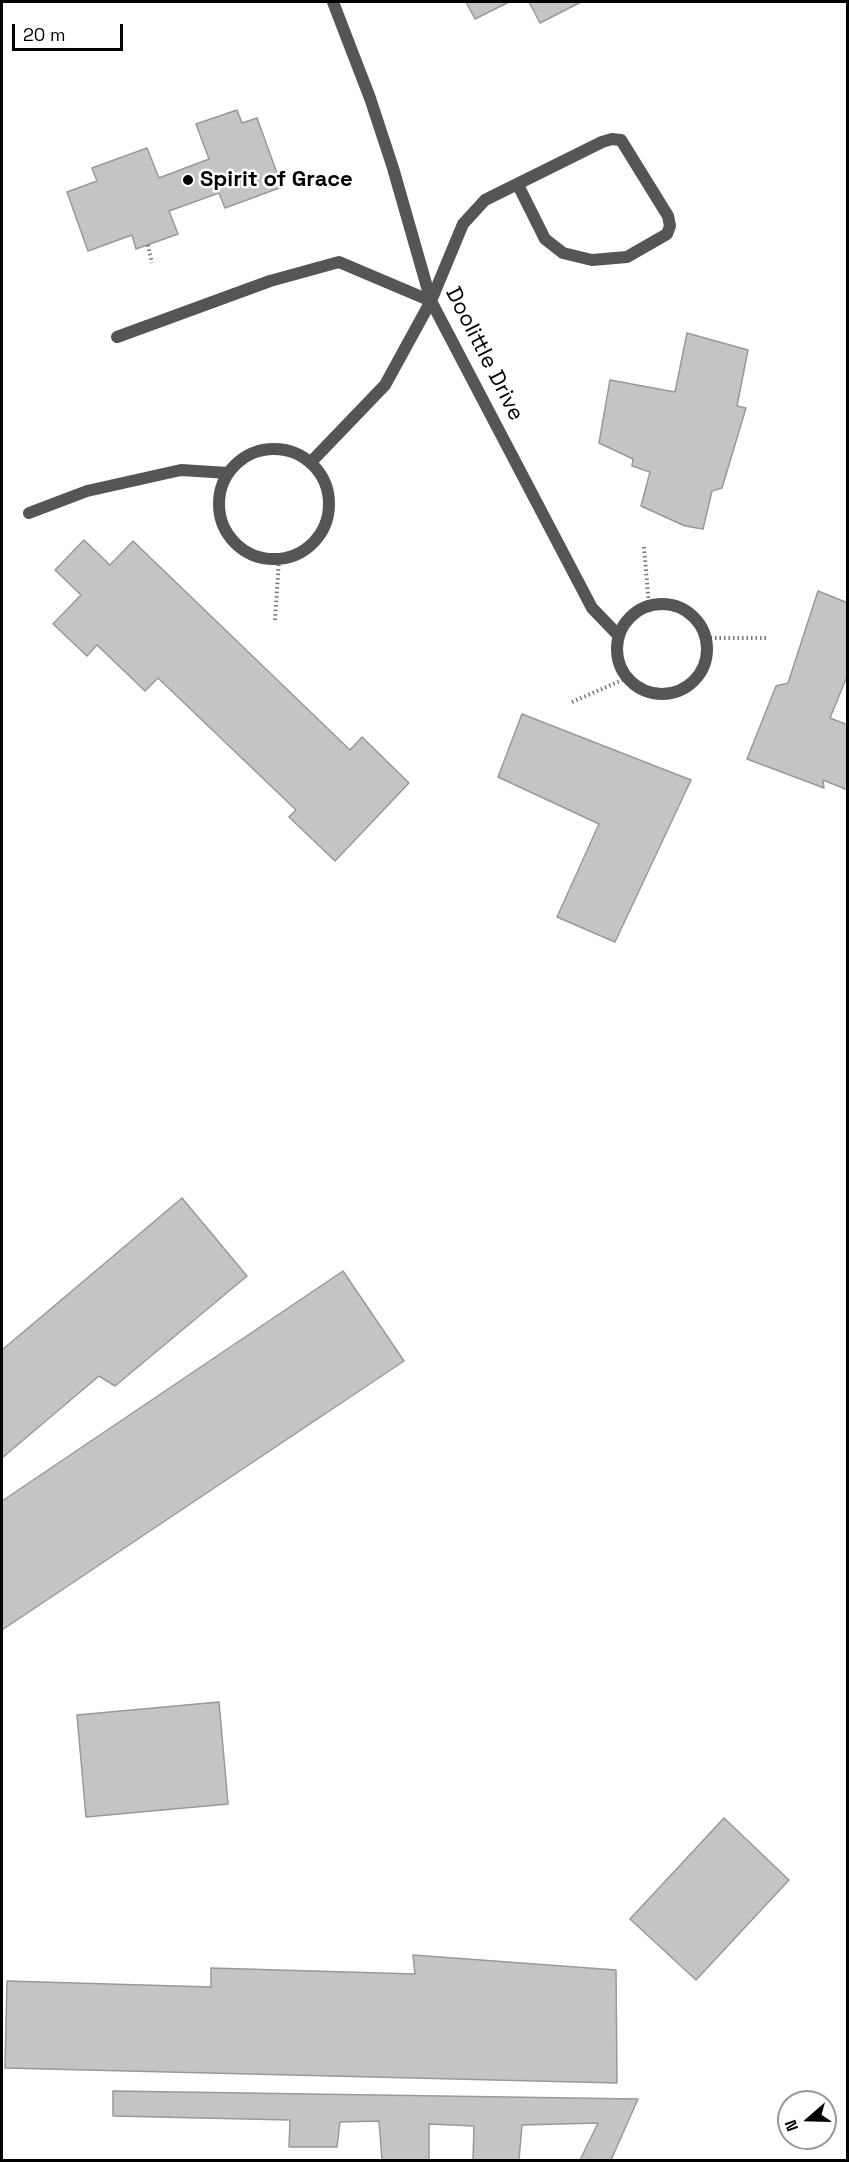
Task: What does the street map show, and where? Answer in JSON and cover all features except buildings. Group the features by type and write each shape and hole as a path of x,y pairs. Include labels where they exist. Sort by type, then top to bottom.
{"street":[{"name":"Doolittle Drive","path":"333,2 393,168 431,301 592,608 619,636"},
{"path":"311,462 385,385 431,301 463,224 485,200 602,142 612,139 621,140 668,216 670,226 667,234 627,258 592,260 563,253 545,239 518,185"},
{"path":"117,337 270,281 339,262 431,301"},
{"path":"277,448 295,452 311,462 323,477 329,494 329,513 324,530 312,545 297,555 279,560 261,558 245,551 231,540 222,524 218,507 220,489 228,473 241,459 258,450 277,448"},
{"path":"29,513 87,491 181,470 228,473"},
{"path":"663,604 677,607 690,614 700,625 706,638 707,653 703,668 695,680 682,689 668,694 653,693 639,688 627,678 618,657 619,636 630,617 635,612 649,606 663,604"}],"path":[{"path":"148,245 152,263"},
{"path":"645,547 649,606"},
{"path":"275,620 279,560"},
{"path":"706,638 768,638"},
{"path":"572,702 627,678"}],"place":[{"name":"Spirit of Grace","path":"188,180"}]}
